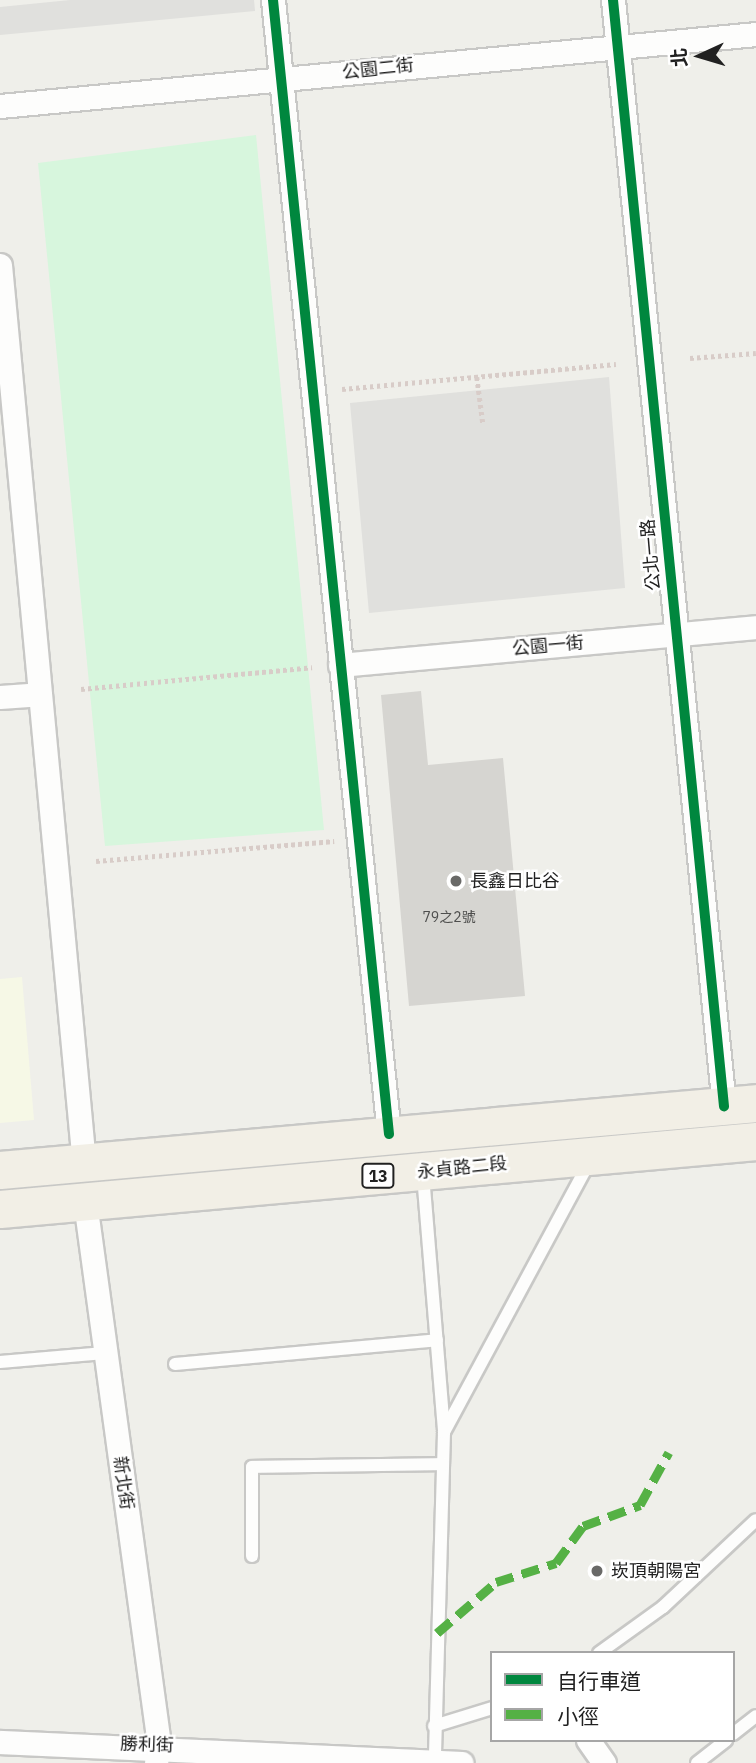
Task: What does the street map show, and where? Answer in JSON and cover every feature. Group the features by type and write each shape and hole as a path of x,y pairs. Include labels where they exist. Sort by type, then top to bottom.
{"main road":[{"path":"0,1170 551,1119 740,1105"},
{"path":"551,1119 554,1159"},
{"name":"永貞路二段","path":"0,1209 756,1141"}],"street":[{"path":"273,0 389,1134"},
{"name":"公北一路","path":"614,0 676,634 740,1105"},
{"name":"公園二街","path":"0,106 756,34"},
{"path":"0,265 84,1163"},
{"name":"公園一街","path":"340,664 756,627"},
{"path":"0,697 39,694"},
{"name":"新北街","path":"85,1202 157,1754"},
{"name":"勝利街","path":"0,1742 157,1754 462,1763"},
{"path":"589,1742 604,1763"}],"lane":[{"path":"444,1432 594,1155"},
{"path":"422,1171 444,1432 435,1762"},
{"path":"176,1364 437,1340"},
{"path":"0,1362 105,1353"},
{"path":"252,1556 252,1467 443,1464"},
{"path":"602,1651 663,1607 756,1520"},
{"path":"434,1726 490,1709"},
{"path":"735,1732 756,1716"},
{"path":"698,1763 724,1742"}],"path":[{"path":"690,358 756,353"},
{"path":"342,389 616,364"},
{"path":"477,377 483,423"},
{"path":"81,689 312,667"},
{"path":"96,861 334,841"}],"shaded area":[{"path":"70,0 254,0 255,11 0,35 0,7"},
{"path":"609,377 625,588 369,613 350,403"},
{"path":"22,977 34,1120 0,1123 0,979"}],"green space":[{"path":"256,135 324,830 105,846 38,163"}],"building":[{"name":"長鑫日比谷","path":"421,691 428,765 503,758 525,996 409,1006 381,695"}],"marked path":[{"path":"437,1633 496,1582 556,1563 583,1526 640,1505 669,1452"}],"cycle path":[{"path":"273,0 389,1134"},
{"path":"613,0 724,1106"}],"place":[{"name":"長鑫日比谷","path":"456,881"},
{"name":"崁頂朝陽宮","path":"597,1571"}]}
